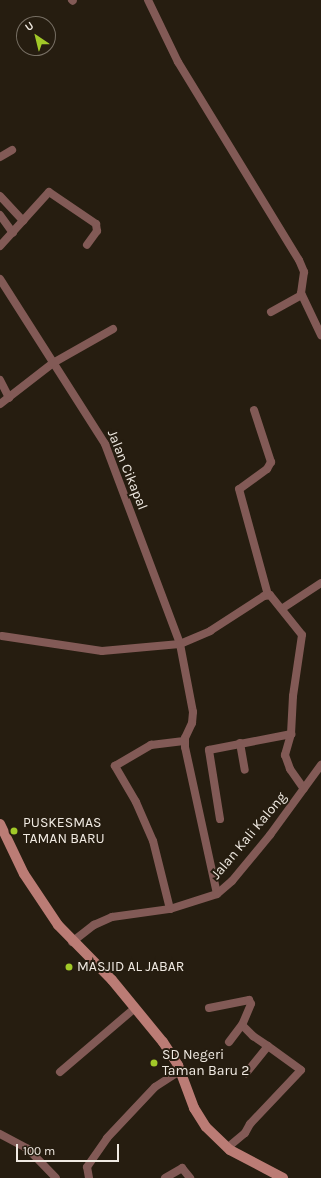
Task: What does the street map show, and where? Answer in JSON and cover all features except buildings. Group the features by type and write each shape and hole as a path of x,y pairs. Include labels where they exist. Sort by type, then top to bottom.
{"street":[{"path":"148,0 178,62 299,260 304,272 302,295 321,335"},
{"path":"0,157 12,150"},
{"path":"0,246 47,193 51,192 96,224 97,231 87,245"},
{"path":"0,196 23,221"},
{"path":"0,215 13,232"},
{"name":"Jalan Cikapal","path":"0,279 105,444 180,644 193,712 192,723 184,741"},
{"path":"271,312 302,295"},
{"path":"0,404 53,363 113,329"},
{"path":"0,380 9,398"},
{"path":"254,410 271,462 267,469 239,489 268,595"},
{"path":"283,608 321,583"},
{"path":"2,636 102,651 180,644 210,631 268,595"},
{"path":"268,595 274,597 301,632 302,639 293,696 291,734 286,749 286,762 304,789"},
{"path":"220,819 209,751 240,743 291,734"},
{"path":"170,909 153,841 136,802 115,766 151,745 184,741 217,894"},
{"path":"240,743 245,770"},
{"name":"Jalan Kali Kalong","path":"72,942 108,919 170,909 217,894 232,881 321,765"},
{"path":"0,824 24,874 72,942 112,980 163,1042 180,1071 194,1108 206,1127 227,1148 283,1178"},
{"path":"209,1008 249,1000 249,1011 242,1025 229,1042"},
{"path":"60,1072 135,1008"},
{"path":"227,1148 246,1131 256,1116 301,1071 299,1066 248,1033 242,1025"},
{"path":"246,1073 268,1046"},
{"path":"88,1178 87,1167 117,1126 155,1087 180,1071"},
{"path":"0,1134 28,1150 56,1178"},
{"path":"166,1178 182,1168 190,1178"}],"place":[{"name":"PUSKESMAS TAMAN BARU","path":"14,831"},
{"name":"MASJID AL JABAR","path":"69,967"},
{"name":"SD Negeri Taman Baru 2","path":"154,1063"}]}
